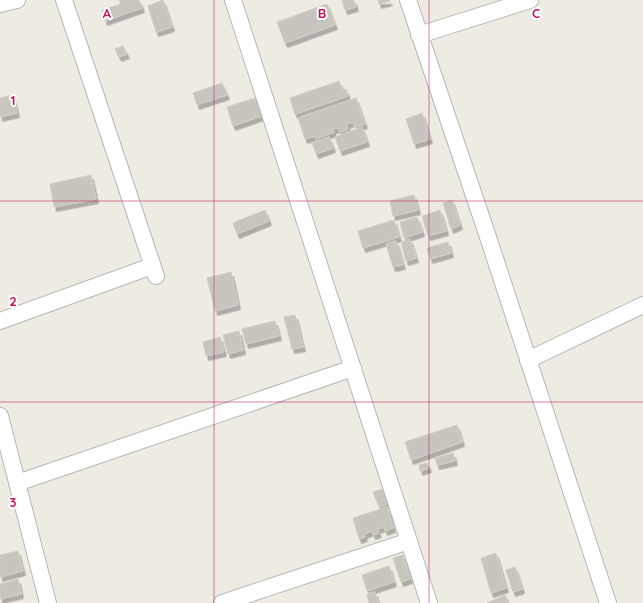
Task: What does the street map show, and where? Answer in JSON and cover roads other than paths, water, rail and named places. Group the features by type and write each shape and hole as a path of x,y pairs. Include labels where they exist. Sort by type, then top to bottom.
{"street":[{"path":"0,4 18,0"},
{"path":"0,321 154,271 64,0"},
{"path":"233,0 429,603"},
{"path":"408,0 608,603"},
{"path":"419,35 530,0"},
{"path":"528,360 643,305"},
{"path":"17,483 353,368"},
{"path":"1,426 48,603"},
{"path":"222,603 408,541"}]}
